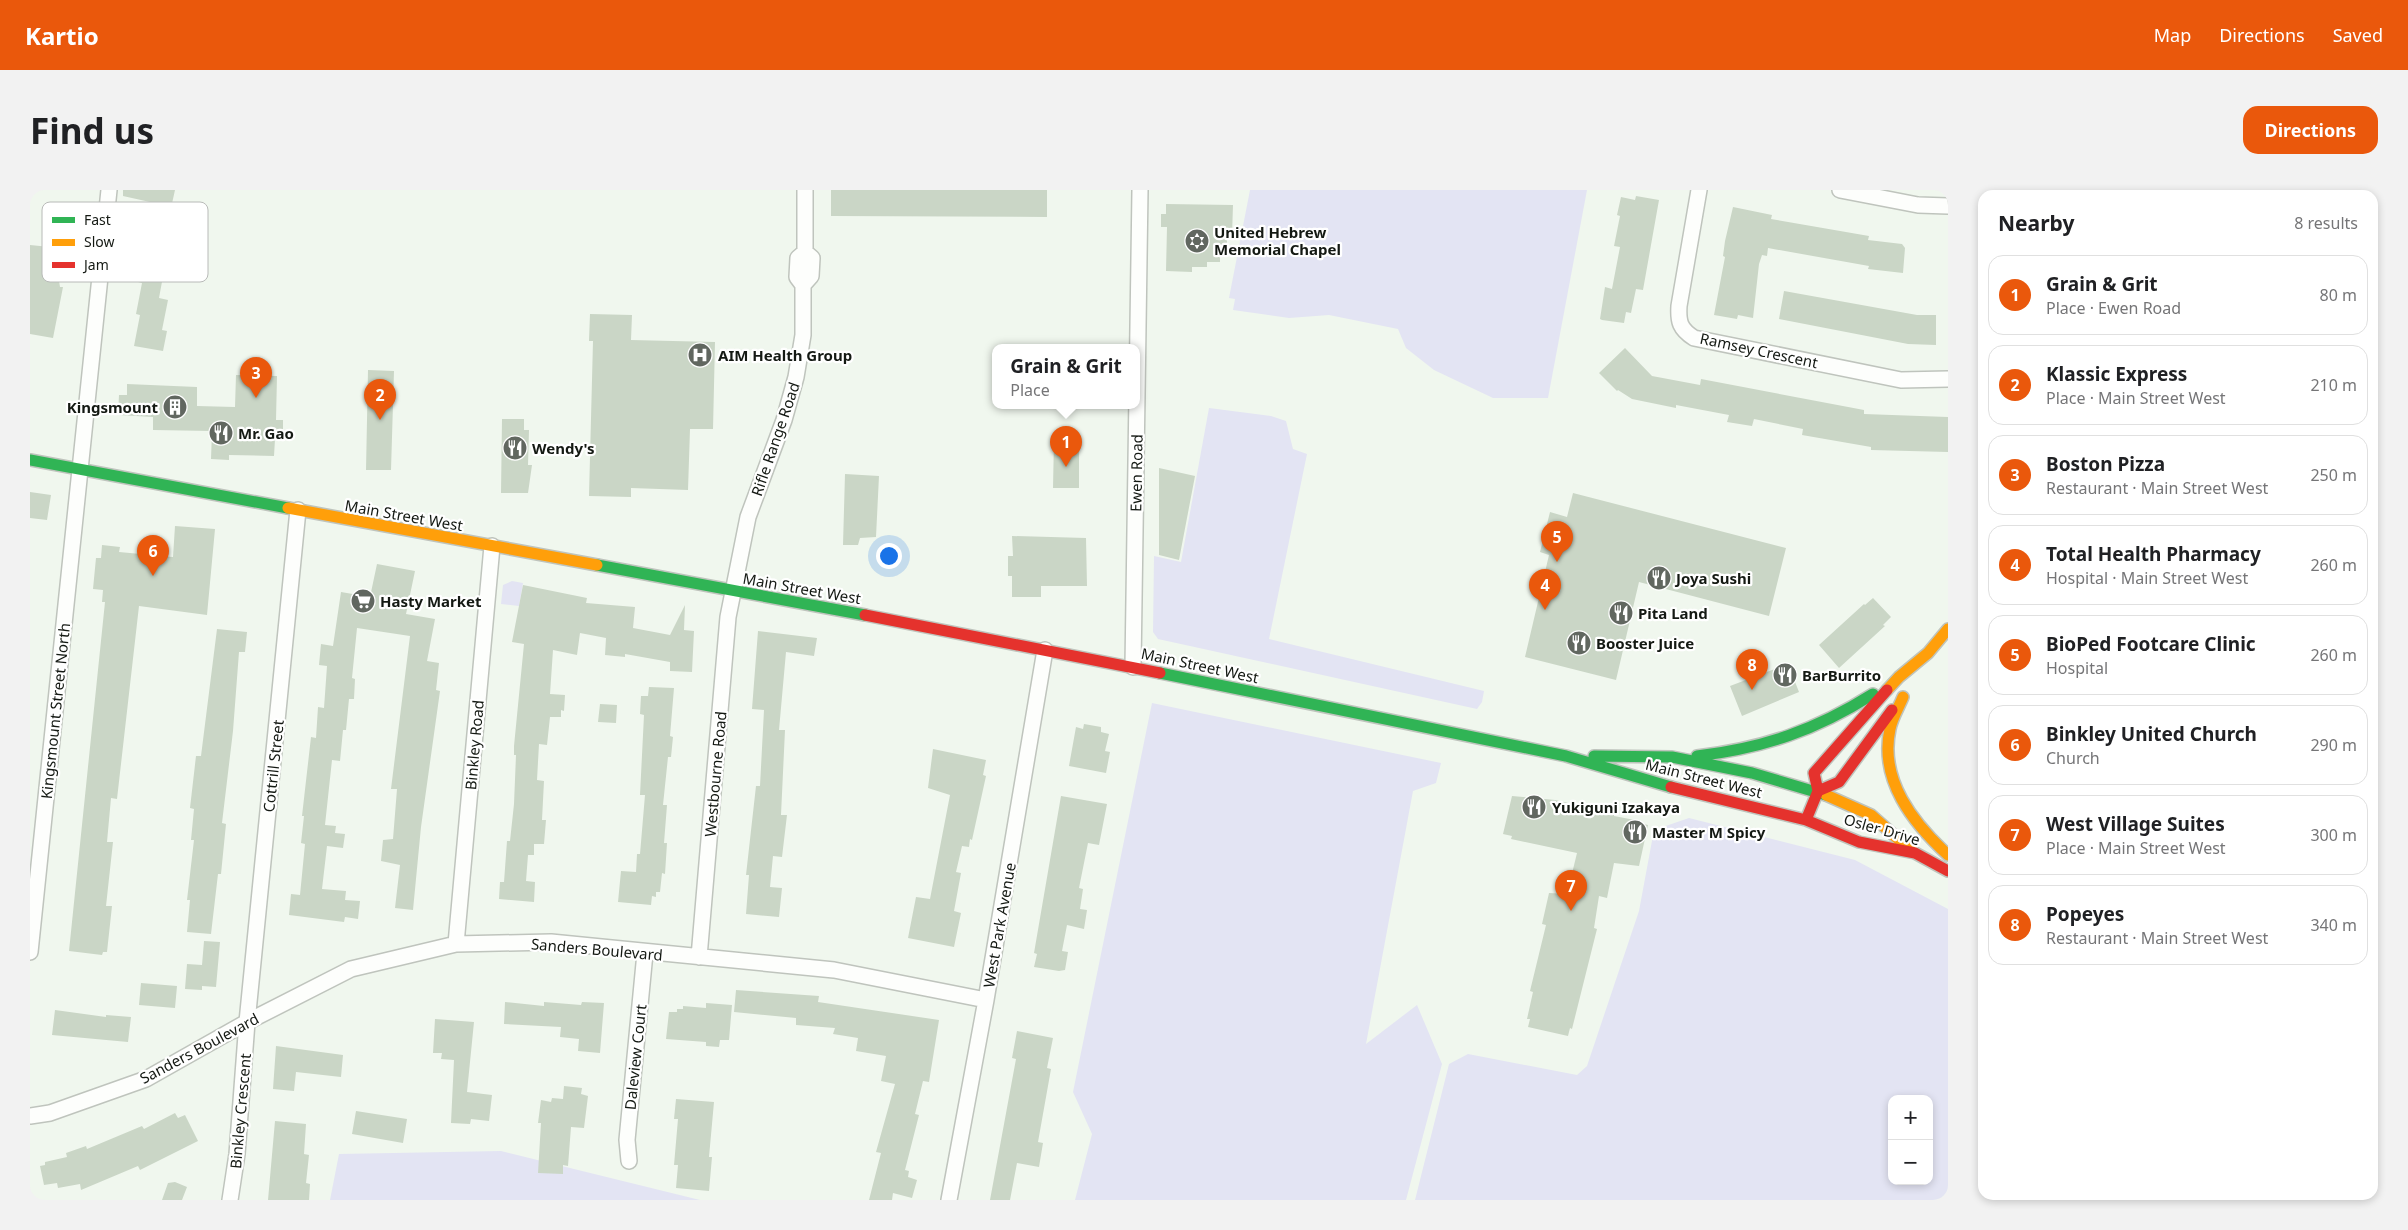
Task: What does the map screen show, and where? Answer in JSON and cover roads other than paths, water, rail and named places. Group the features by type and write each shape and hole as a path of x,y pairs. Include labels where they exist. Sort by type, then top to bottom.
{"main road":[{"name":"Main Street West","path":"30,460 1133,667 1566,756 1668,786 1806,820"},
{"path":"1948,629 1928,653 1907,690 1890,730 1889,758 1898,795 1930,839 1948,855"},
{"path":"1672,758 1721,754 1773,744 1814,728 1852,708 1898,677 1928,653"},
{"path":"1806,820 1818,791 1814,773 1898,677"},
{"path":"1818,791 1839,782 1907,690"},
{"name":"Main Street West","path":"1566,756 1672,758 1752,773 1818,791 1871,815 1915,853"},
{"name":"Osler Drive","path":"1806,820 1859,842 1915,853 1948,871"}],"street":[{"name":"Rifle Range Road","path":"734,591 748,517 784,420 796,377 803,335 803,286 797,278 798,258 805,252 805,190"},
{"name":"Ewen Road","path":"1138,344 1140,190"},
{"name":"Ramsey Crescent","path":"1700,190 1678,306 1678,320 1683,330 1694,338 1901,380 1948,379"},
{"path":"1840,190 1918,205 1948,206"},
{"name":"Kingsmount Street North","path":"30,952 99,282"},
{"name":"Ewen Road","path":"1133,667 1137,409"},
{"name":"Cottrill Street","path":"247,1022 298,510"},
{"name":"Binkley Road","path":"456,944 492,546"},
{"name":"Westbourne Road","path":"699,957 728,618 734,591"},
{"name":"West Park Avenue","path":"949,1200 986,1000 1045,650"},
{"name":"Sanders Boulevard","path":"30,1116 50,1113 146,1078 247,1022 351,969 456,944 551,942 645,953 834,970 986,1000"},
{"name":"Daleview Court","path":"629,1161 627,1140 645,953"},
{"name":"Binkley Crescent","path":"230,1200 236,1154 247,1022"}],"place":[{"name":"United Hebrew Memorial Chapel","path":"1197,241"},
{"name":"AIM Health Group","path":"700,355"},
{"name":"Boston Pizza","path":"256,398"},
{"name":"Kingsmount","path":"175,407"},
{"name":"Klassic Express","path":"380,420"},
{"name":"Mr. Gao","path":"221,433"},
{"name":"Wendy's","path":"515,448"},
{"name":"Grain & Grit","path":"1066,467"},
{"name":"BioPed Footcare Clinic","path":"1557,562"},
{"name":"Binkley United Church","path":"153,576"},
{"name":"Joya Sushi","path":"1659,578"},
{"name":"Hasty Market","path":"363,601"},
{"name":"Total Health Pharmacy","path":"1545,610"},
{"name":"Pita Land","path":"1621,613"},
{"name":"Booster Juice","path":"1579,643"},
{"name":"BarBurrito","path":"1785,675"},
{"name":"Popeyes","path":"1752,690"},
{"name":"Yukiguni Izakaya","path":"1534,807"},
{"name":"Master M Spicy","path":"1635,832"},
{"name":"West Village Suites","path":"1571,911"}]}
